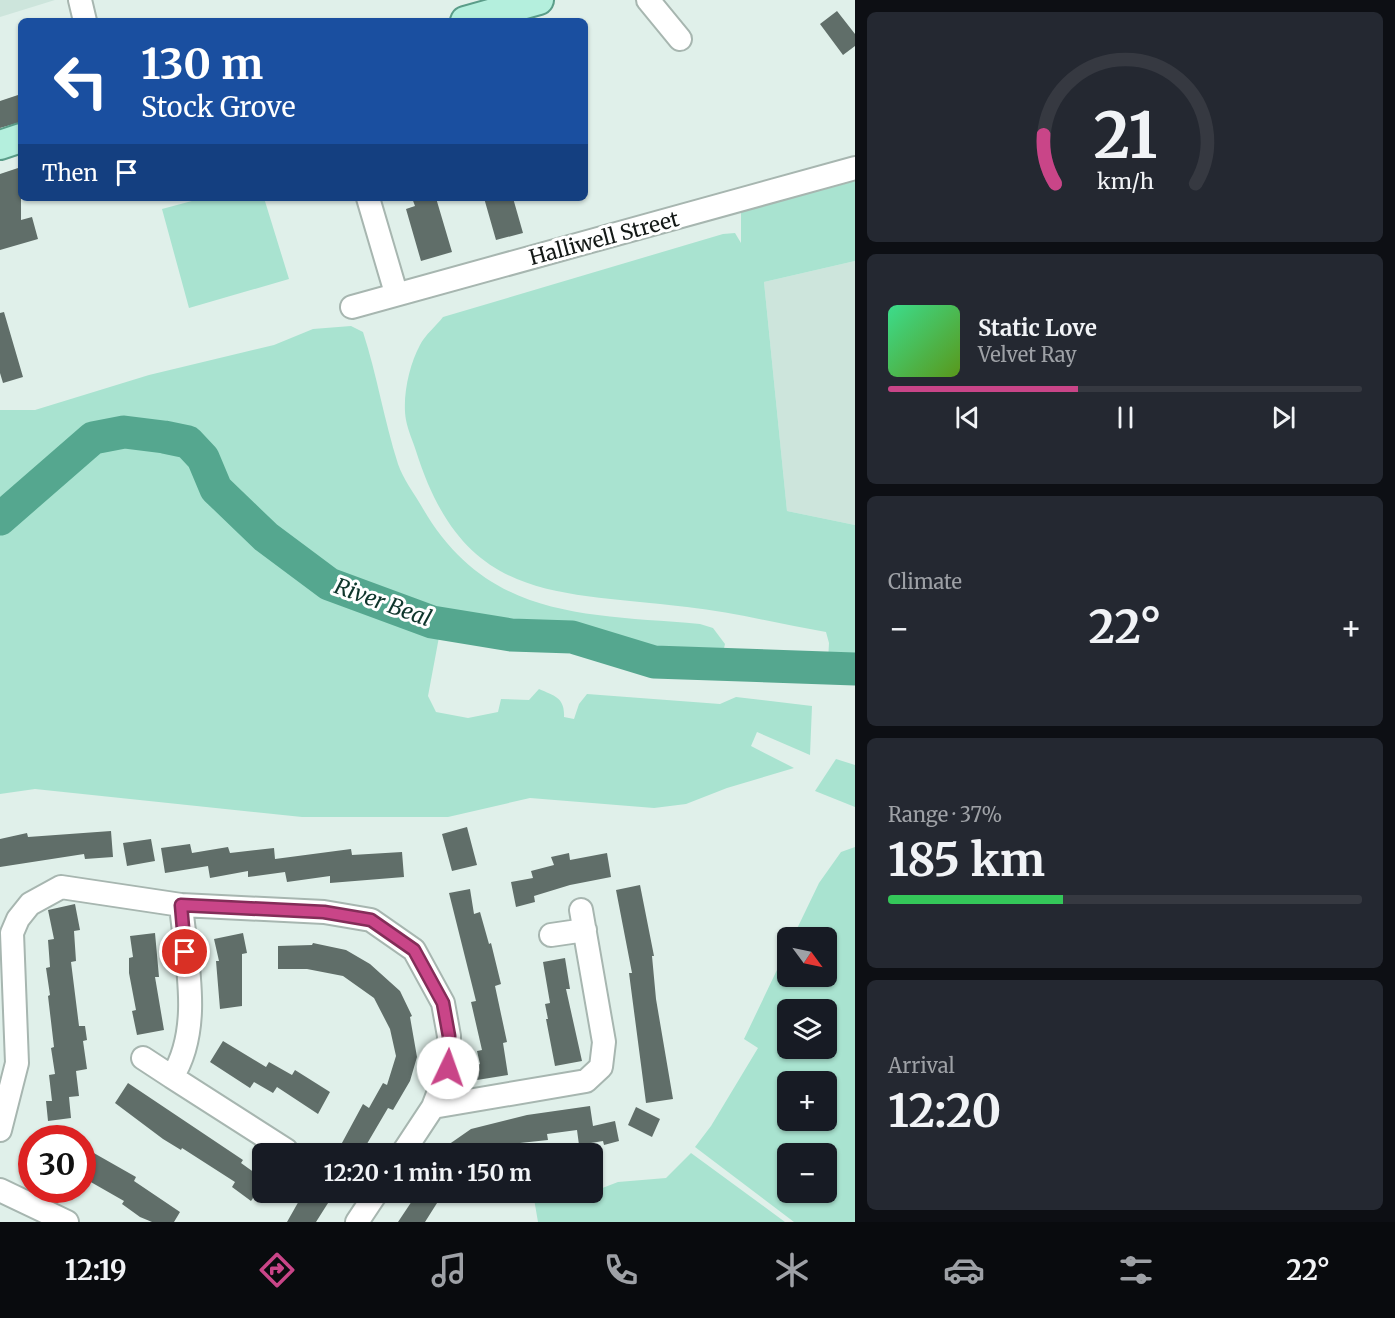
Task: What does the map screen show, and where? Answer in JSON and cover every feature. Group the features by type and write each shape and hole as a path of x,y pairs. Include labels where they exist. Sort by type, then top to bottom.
{"main road":[{"path":"476,18 539,0"},
{"path":"0,145 18,139"}],"street":[{"path":"80,0 84,18"},
{"path":"648,0 680,39"},
{"name":"Halliwell Street","path":"352,307 855,168"},
{"path":"369,201 396,293"},
{"path":"0,1130 17,1063 12,933 18,919 30,904 61,887 181,905 324,912 371,920 414,950 443,1003 449,1036 448,1068 433,1107 409,1143"},
{"path":"172,1077 180,1063 190,1022 181,905"},
{"path":"433,1107 586,1081 601,1067 604,1042 583,920 551,935"},
{"path":"143,1058 275,1143"},
{"path":"0,1190 67,1222"},
{"path":"357,1222 370,1203"}],"shaded area":[{"path":"0,0 55,0 0,17"},
{"path":"855,261 855,525 787,511 764,282"}],"green space":[{"path":"855,181 855,261 764,282 787,511 855,525 855,662 828,661 829,643 826,632 704,609 555,591 519,580 488,563 460,537 436,501 409,432 405,411 407,382 416,353 425,338 443,317 723,234 735,233 741,243 741,212"},
{"path":"192,201 265,201 289,279 189,308 162,209"},
{"path":"351,326 363,332 393,447 403,475 448,544 477,572 508,591 543,604 579,612 700,624 713,628 725,644 721,661 590,634 533,631 438,617 333,580 258,522 221,482 213,452 198,434 163,424 107,426 87,435 0,508 0,410 35,410 149,375 274,345 313,329"},
{"path":"117,441 158,444 177,450 185,456 192,463 217,503 321,596 370,610 439,637 428,696 436,712 468,718 498,712 501,699 529,700 539,689 558,698 563,706 564,717 574,719 579,704 587,694 720,704 736,697 812,706 810,755 757,732 751,746 794,768 727,788 686,804 654,808 530,798 448,817 302,817 35,789 0,794 0,531 90,454"},
{"path":"836,759 855,765 855,807 815,791"},
{"path":"855,847 855,1222 794,1222 695,1147 711,1126 758,1048 744,1039 777,970 777,987 837,987 837,927 798,927 819,883 841,852"},
{"path":"691,1153 785,1222 538,1222 535,1203 603,1203 603,1188 618,1182 666,1178"}],"building":[{"path":"837,11 855,34 855,46 843,55 820,24"},
{"path":"18,95 18,123 0,128 0,101"},
{"path":"18,168 18,201 21,201 21,220 32,217 38,239 0,250 0,174"},
{"path":"413,201 437,201 452,252 421,261 406,209 415,206"},
{"path":"485,201 514,201 523,233 496,240"},
{"path":"4,312 23,377 3,383 0,373 0,313"},
{"path":"467,827 477,865 452,871 442,834"},
{"path":"111,831 113,857 85,859 84,854 0,867 0,839 27,833 28,837"},
{"path":"151,839 155,861 127,866 123,843"},
{"path":"190,844 192,853 228,847 230,853 274,848 275,859 351,849 352,855 402,852 404,877 330,883 330,876 287,882 285,872 248,877 248,871 210,878 208,866 165,873 161,848"},
{"path":"569,853 570,860 607,853 611,877 570,885 534,896 535,902 516,907 511,882 533,878 531,871 554,865 551,857"},
{"path":"640,885 654,956 652,956 656,999 673,1099 646,1103 629,973 632,973 616,890"},
{"path":"470,889 474,914 480,912 489,944 491,943 501,984 495,986 507,1042 503,1043 508,1075 477,1080 475,1065 480,1064 477,1051 482,1050 471,1002 476,1001 449,893"},
{"path":"75,904 80,930 74,931 76,961 71,962 79,1026 85,1026 87,1040 83,1041 87,1069 76,1071 79,1096 69,1097 71,1118 48,1121 46,1101 52,1101 49,1075 55,1074 46,968 50,967 48,940 54,939 48,910"},
{"path":"155,933 159,977 155,977 164,1030 137,1035 132,1011 136,1010 129,973 129,958 133,957 130,936"},
{"path":"243,933 247,953 242,954 242,1006 220,1009 216,961 219,961 214,939"},
{"path":"313,943 346,950 370,964 400,991 412,1016 410,1017 417,1057 410,1081 393,1110 388,1108 367,1143 342,1143 363,1104 369,1108 383,1083 387,1085 396,1056 390,1029 374,998 343,976 307,969 278,969 278,946 312,945"},
{"path":"565,958 570,989 566,989 582,1061 555,1066 546,1019 548,1019 545,1004 550,1003 543,962"},
{"path":"223,1041 266,1067 269,1062 292,1075 295,1070 330,1092 318,1114 277,1087 273,1093 254,1082 250,1088 210,1062"},
{"path":"128,1083 243,1160 241,1163 252,1171 251,1201 232,1187 235,1182 182,1148 181,1150 163,1139 115,1103"},
{"path":"590,1106 593,1126 615,1121 619,1141 604,1145 603,1141 579,1143 577,1130 547,1134 548,1140 520,1143 451,1143 471,1129 527,1115"},
{"path":"636,1107 660,1119 652,1137 628,1125"},
{"path":"96,1154 136,1177 134,1181 180,1212 174,1222 152,1222 140,1217 122,1204 124,1201 96,1185"},
{"path":"298,1203 328,1203 316,1222 287,1222"},
{"path":"411,1203 437,1203 425,1222 398,1222"}],"waterway":[{"name":"River Beal","path":"0,519 93,438 124,432 164,437 188,442 203,458 216,489 266,537 329,584 432,622 511,635 572,637 654,662 855,669"}],"route":[{"path":"185,952 181,905 324,912 371,920 414,950 443,1003 449,1036 448,1068"}]}
